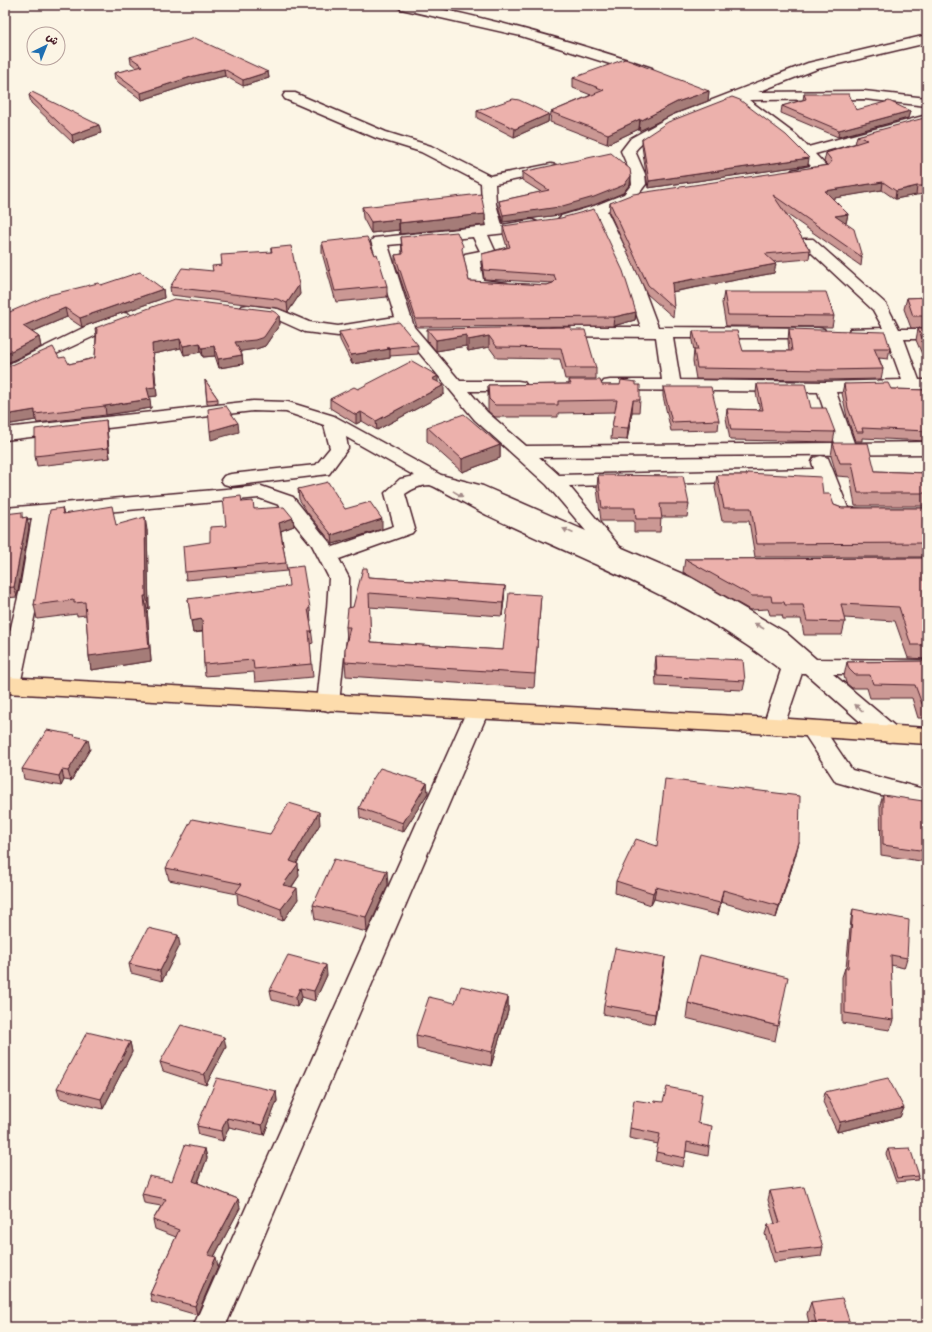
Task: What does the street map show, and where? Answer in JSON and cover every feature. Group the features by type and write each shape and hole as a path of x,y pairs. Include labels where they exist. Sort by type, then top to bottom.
{"main road":[{"path":"7,685 774,726 927,736"}],"street":[{"path":"401,5 441,12 550,39 660,76"},
{"path":"613,155 628,151 636,141 676,119 813,66 927,39"},
{"path":"704,93 731,99 864,95 927,102"},
{"path":"290,96 382,135 426,148 488,181 566,165"},
{"path":"731,99 791,138 822,169 783,175"},
{"path":"904,100 927,111"},
{"path":"805,152 927,119"},
{"path":"628,151 638,174 638,184 629,197"},
{"path":"488,181 489,204 487,231 489,255 471,257 476,285 515,286"},
{"path":"614,552 554,481 481,416 408,327 379,241 487,231 550,222 599,209 629,197 652,194"},
{"path":"599,209 658,332 672,385"},
{"path":"592,385 825,387 919,385 880,308 808,242"},
{"path":"233,308 278,314 305,327 338,331 408,327 435,334"},
{"path":"5,373 97,328 139,313"},
{"path":"537,332 927,334"},
{"path":"457,386 536,386"},
{"path":"825,387 846,448"},
{"path":"5,434 253,406 288,407 333,423 434,479 470,501 604,559 699,605 770,650 801,666 889,734"},
{"path":"5,514 49,506 322,470 339,448 333,423"},
{"path":"816,448 840,514 880,514"},
{"path":"521,452 927,448"},
{"path":"554,481 826,474"},
{"path":"328,556 405,529 395,493 407,483 434,479 476,490 685,583 777,637 801,666"},
{"path":"49,506 260,492 286,501 321,543 339,578 338,608 328,703"},
{"path":"7,685 14,624 30,589 49,506"},
{"path":"646,565 692,565"},
{"path":"801,666 927,666"},
{"path":"774,726 801,666"},
{"path":"209,1327 478,710"},
{"path":"812,729 844,776 927,799"}],"building":[{"path":"195,38 268,72 243,80 224,69 194,76 141,93 114,73 143,66 130,57"},
{"path":"625,59 709,91 677,102 640,121 640,119 608,134 551,112 604,90 573,78"},
{"path":"32,92 99,125 72,135 29,95"},
{"path":"804,94 849,94 856,110 889,101 910,111 839,130 782,106 806,99"},
{"path":"732,97 740,100 786,135 809,158 649,181 642,139 668,122"},
{"path":"513,99 519,100 549,114 515,129 477,111"},
{"path":"924,118 927,119 927,186 917,186 896,191 883,182 825,191 848,214 835,216 854,229 862,257 773,195 810,250 765,254 776,264 672,283 674,308 648,285 610,203 633,194 829,165 832,161 826,153 867,140 857,136"},
{"path":"611,153 630,169 631,176 624,185 594,197 559,207 503,215 499,201 549,190 522,172"},
{"path":"481,194 485,214 399,223 399,219 371,222 362,207"},
{"path":"594,209 623,271 636,312 614,317 416,319 395,255 403,254 401,237 457,232 463,246 462,249 469,281 547,285 556,280 554,275 484,270 482,254 510,247 503,226 561,218"},
{"path":"367,237 375,255 377,254 387,286 335,291 322,242"},
{"path":"291,246 299,285 287,303 277,299 170,287 182,268 213,271 212,266 222,265 221,255 272,252 271,248"},
{"path":"140,272 163,289 80,318 65,308 23,326 39,337 5,354 5,314 49,295 98,283 101,285"},
{"path":"724,292 826,292 834,316 728,315"},
{"path":"927,297 927,316 913,316 907,298"},
{"path":"174,299 273,311 279,315 264,337 255,340 235,342 242,355 218,359 214,346 202,348 200,343 183,346 180,339 152,344 155,387 147,388 150,399 35,414 35,410 5,415 5,368 53,347 59,358 65,357 69,364 95,358 97,329 95,328"},
{"path":"399,322 418,345 387,348 390,349 351,355 339,332"},
{"path":"571,327 571,330 585,330 596,368 566,368 561,348 497,347 489,336 468,340 466,335 436,340 427,329"},
{"path":"789,329 885,332 890,348 874,348 883,369 827,370 697,368 694,350 698,350 693,331 737,331 743,351 792,351"},
{"path":"918,329 927,329 927,347 926,347"},
{"path":"412,361 438,376 432,379 444,385 376,421 361,412 356,415 330,399 354,387 358,389"},
{"path":"205,380 218,399 207,400"},
{"path":"569,380 600,380 602,385 620,385 621,380 636,382 636,385 640,385 640,400 633,400 628,428 612,427 617,400 558,401 558,405 495,405 489,399 488,385 571,384"},
{"path":"888,383 891,389 927,390 927,431 862,428 863,432 857,432 848,408 844,384"},
{"path":"757,384 805,384 811,408 826,408 835,432 731,430 727,409 763,410"},
{"path":"663,387 711,387 719,420 672,422"},
{"path":"226,406 238,423 210,431 208,409"},
{"path":"464,414 500,445 462,459 427,427"},
{"path":"106,420 108,448 35,456 35,429"},
{"path":"833,443 868,443 875,471 927,473 927,493 858,493 852,463 840,463"},
{"path":"747,473 821,477 823,494 830,494 834,505 842,508 927,508 927,543 757,544 751,508 724,508 717,475 747,475"},
{"path":"598,475 683,476 689,504 660,504 662,519 636,519 635,508 602,508"},
{"path":"328,482 345,509 370,502 382,519 332,535 306,503 298,489"},
{"path":"241,496 242,502 253,501 254,509 284,507 293,518 279,523 286,563 185,572 183,546 210,542 210,527 226,526 223,498"},
{"path":"112,506 116,525 145,517 146,596 144,596 149,648 89,656 85,602 74,603 74,600 34,605 50,510 62,508 63,514"},
{"path":"22,512 22,518 27,517 14,587 5,588 5,514"},
{"path":"927,558 927,645 911,645 899,607 841,604 845,622 807,621 803,605 785,605 784,602 772,602 771,596 752,596 685,559"},
{"path":"303,566 310,608 308,609 312,631 309,631 312,664 254,669 253,660 204,664 202,619 191,621 188,599 289,586 287,568"},
{"path":"363,568 367,568 368,577 505,586 503,603 369,593 371,642 503,650 509,593 541,595 535,674 345,662 345,649 350,627 346,627 348,608 353,607"},
{"path":"656,656 743,660 745,681 657,676"},
{"path":"927,661 927,704 922,704 915,685 873,684 870,675 855,675 849,669 847,662"},
{"path":"47,730 88,739 68,771 62,770 59,776 22,769"},
{"path":"380,768 427,783 403,823 359,808 371,782"},
{"path":"665,779 800,796 799,842 779,906 723,890 720,903 656,887 653,893 616,881 636,839 657,846"},
{"path":"883,795 923,801 924,832 927,833 927,851 883,845"},
{"path":"289,803 319,812 290,861 298,864 283,885 297,888 281,909 236,892 242,884 166,868 192,819 270,834"},
{"path":"334,859 387,871 366,917 313,905"},
{"path":"853,909 909,920 907,958 891,955 893,1020 845,1013 845,968 848,968"},
{"path":"148,928 178,935 160,971 129,964"},
{"path":"615,948 665,957 655,1014 604,1005"},
{"path":"288,955 326,965 314,991 300,988 296,997 270,990"},
{"path":"700,955 788,977 778,1026 688,1003"},
{"path":"461,986 508,997 492,1052 416,1035 429,997 455,1003"},
{"path":"181,1025 224,1037 204,1075 160,1062"},
{"path":"87,1032 130,1042 101,1099 57,1088"},
{"path":"217,1078 276,1091 262,1125 227,1118 221,1131 197,1126"},
{"path":"888,1078 904,1108 840,1122 825,1092"},
{"path":"667,1087 702,1094 698,1123 712,1126 709,1147 687,1142 685,1158 656,1152 660,1134 630,1128 634,1100 653,1103 654,1101 663,1102"},
{"path":"185,1145 205,1149 193,1181 238,1199 208,1255 216,1257 195,1306 150,1294 179,1230 153,1220 166,1199 142,1194 149,1176 172,1181"},
{"path":"910,1148 919,1176 897,1178 888,1149"},
{"path":"804,1187 823,1247 776,1252 768,1225 780,1223 770,1191"},
{"path":"842,1298 851,1327 817,1327 811,1302"},
{"path":"762,1322 780,1327 761,1327"}]}
